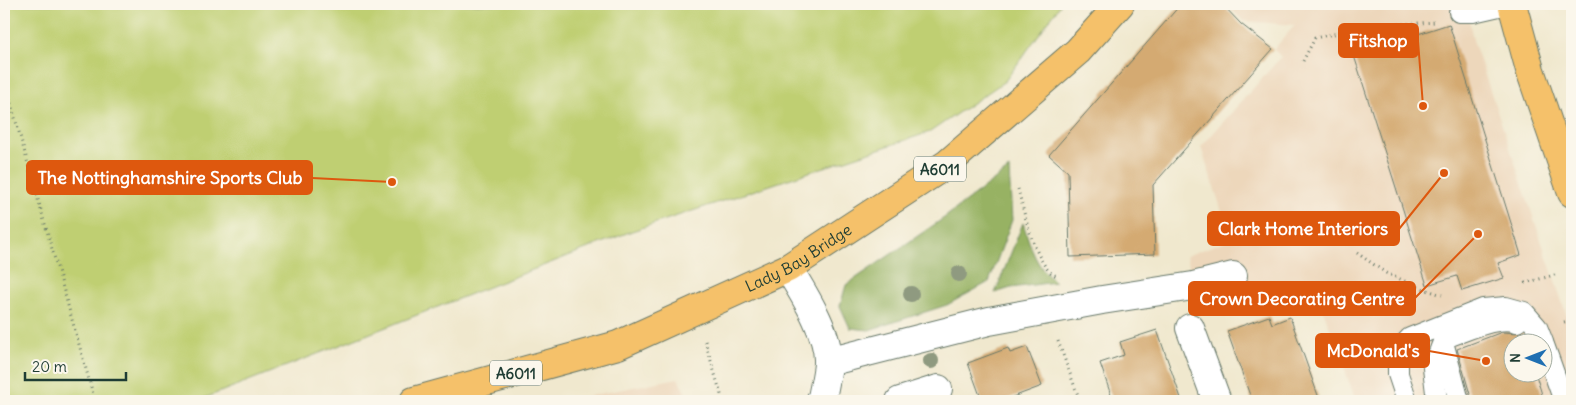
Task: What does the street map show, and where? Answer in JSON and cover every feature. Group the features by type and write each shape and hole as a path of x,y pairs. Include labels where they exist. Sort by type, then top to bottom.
{"main road":[{"name":"Lady Bay Bridge","path":"414,401 618,345 788,268 947,164 1078,51 1120,4"},
{"path":"1512,4 1530,70 1572,194"}],"street":[{"path":"788,268 819,325 824,339 828,362 820,401"},
{"path":"828,362 989,321 1102,300 1193,286 1234,276"},
{"path":"1190,328 1217,401"},
{"path":"900,401 938,388"}],"lane":[{"path":"1451,17 1508,4"},
{"path":"1407,401 1398,374 1398,351 1410,338 1483,309 1506,307 1524,312 1537,327 1539,332"},
{"path":"1438,401 1433,368 1443,342 1448,337 1497,320 1511,320 1520,323 1527,332"},
{"path":"1443,342 1459,401"},
{"path":"1554,374 1564,401"},
{"path":"1544,382 1550,401"}],"path":[{"path":"1303,61 1315,38 1371,26 1451,17"},
{"path":"4,79 95,401"},
{"path":"1018,188 1038,257 1052,274 1060,276"},
{"path":"1357,254 1386,274 1446,296"},
{"path":"1523,284 1558,274"},
{"path":"1056,334 1080,401"},
{"path":"705,341 723,401"}],"shaded area":[{"path":"1226,4 1466,4 1473,40 1572,331 1572,401 1356,401 1321,304 1204,314 1186,256 1231,239 1201,147 1281,57 1274,49 1295,25 1243,21"},
{"path":"678,378 689,401 564,401"}],"green space":[{"path":"4,4 1061,4 1005,81 930,132 632,231 197,401 4,401"},
{"path":"1009,169 1012,220 989,282 947,305 869,330 850,328 840,306 846,285 944,218"},
{"path":"1023,223 1038,262 1055,282 1011,288 995,293"}],"building":[{"path":"1181,4 1222,4 1241,24 1273,49 1153,185 1155,254 1070,257 1068,172 1049,155"},
{"path":"1449,24 1521,255 1498,263 1504,278 1462,291 1457,276 1427,285 1350,43 1376,34 1418,34"},
{"path":"1269,316 1272,324 1290,317 1320,401 1252,401 1227,331"},
{"path":"1157,330 1182,401 1113,401 1100,363 1124,355 1120,342"},
{"path":"1504,332 1504,382 1538,382 1544,401 1472,401 1457,349"},
{"path":"1027,347 1042,386 1002,401 982,401 968,363 1008,348 1010,353"}],"place":[{"name":"Fitshop","path":"1423,106"},
{"name":"Clark Home Interiors","path":"1444,173"},
{"name":"The Nottinghamshire Sports Club","path":"392,182"},
{"name":"Crown Decorating Centre","path":"1478,234"},
{"name":"McDonald's","path":"1486,361"}]}
